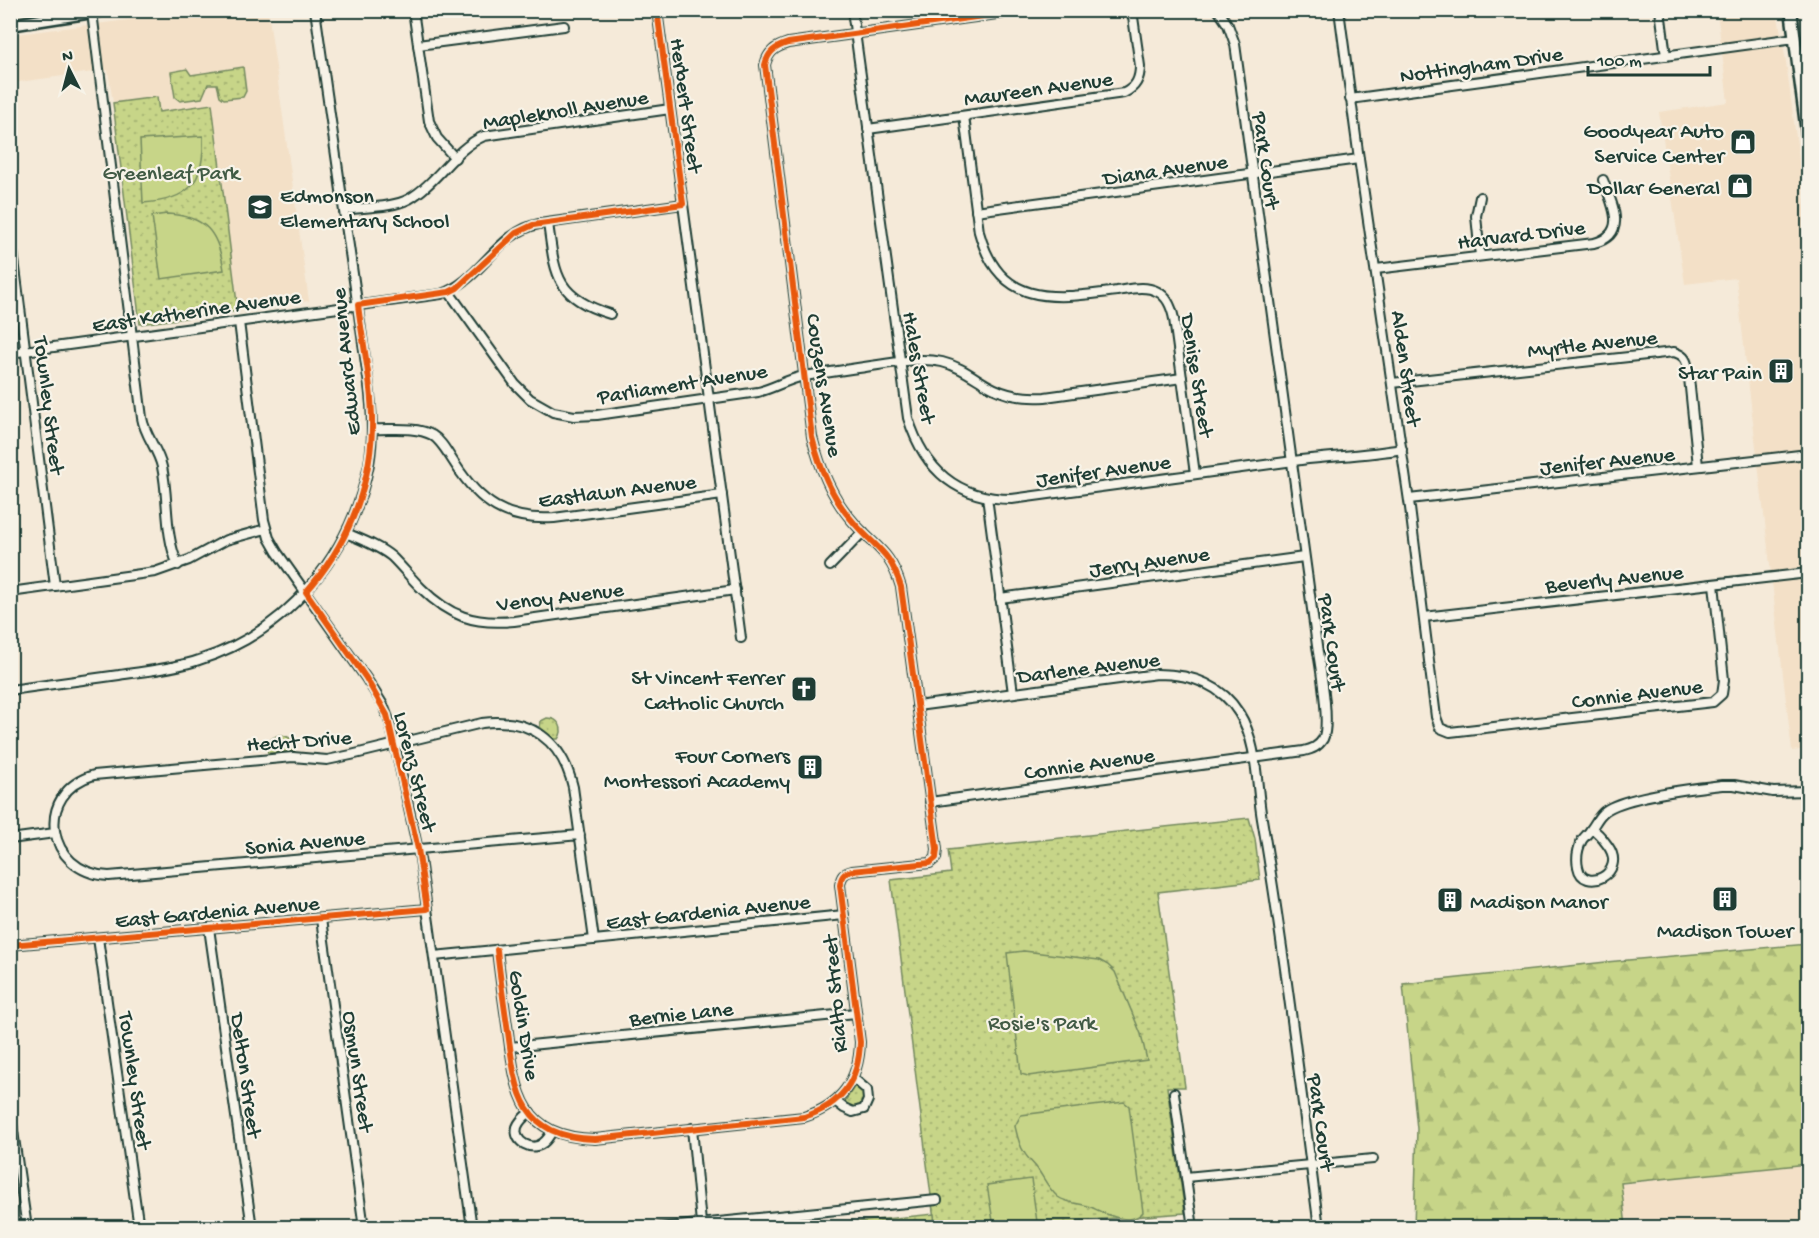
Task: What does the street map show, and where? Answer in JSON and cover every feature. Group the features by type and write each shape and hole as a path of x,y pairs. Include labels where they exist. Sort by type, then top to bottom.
{"main road":[{"path":"10,25 105,10"},
{"path":"1791,10 1809,140"}],"street":[{"name":"Edward Avenue","path":"10,690 158,670 198,661 236,646 268,626 306,592 331,560 346,533 358,503 369,463 372,429 369,386 358,305 315,10"},
{"path":"413,10 429,121 437,138 455,158"},
{"name":"Herbert Street","path":"657,10 741,638"},
{"name":"Hales Street","path":"852,10 908,418 924,455 941,474 951,483 987,497"},
{"name":"Couzens Avenue","path":"843,874 852,871 930,863 936,858 937,849 901,587 897,574 885,553 863,532 837,501 822,471 812,437 765,65 772,50 788,43 1026,10"},
{"name":"Maureen Avenue","path":"868,129 1112,96 1129,91 1138,80 1140,66 1132,10"},
{"name":"Park Court","path":"1218,10 1228,24 1235,44 1326,729 1321,741 1312,749 1253,758 1273,883 1319,1227"},
{"name":"Alden Street","path":"1339,10 1409,499 1436,717 1443,730"},
{"path":"1660,10 1666,56"},
{"path":"92,12 143,424 162,466 171,545 178,565"},
{"path":"418,45 564,26"},
{"name":"Nottingham Drive","path":"1350,99 1795,38"},
{"name":"Mapleknoll Avenue","path":"344,210 396,203 410,198 472,143 492,134 670,109"},
{"name":"Denise Street","path":"964,116 983,247 989,259 1007,280 1018,288 1041,296 1054,297 1140,288 1159,292 1164,297 1172,310 1195,474"},
{"name":"Diana Avenue","path":"976,211 1359,159"},
{"name":"Harvard Drive","path":"1376,269 1604,241 1615,229 1615,221 1614,210 1603,180"},
{"path":"1480,198 1476,216 1480,256"},
{"name":"East Katherine Avenue","path":"10,353 449,292 457,288 516,233 533,225 683,204"},
{"path":"548,223 555,269 565,288 585,306 610,314"},
{"name":"Townley Street","path":"10,228 55,586"},
{"name":"Parliament Avenue","path":"449,292 514,384 545,409 563,415 585,416 764,391 804,376 921,360 942,362 960,368 1000,392 1028,398 1182,378"},
{"name":"Lorenz Street","path":"239,322 266,529 272,545 383,705 387,715 418,849 472,1227"},
{"name":"Myrtle Avenue","path":"1392,383 1674,352 1682,354 1688,368 1698,466"},
{"name":"Eastlawn Avenue","path":"372,429 411,430 431,435 447,452 471,488 482,498 506,513 526,518 554,518 722,495"},
{"name":"Jenifer Avenue","path":"987,497 1000,499 1028,497 1291,461 1332,456 1360,456 1402,449"},
{"name":"Jenifer Avenue","path":"1409,499 1809,454"},
{"path":"987,497 1013,693"},
{"path":"10,592 138,575 178,565 226,540 266,529"},
{"path":"830,566 863,532"},
{"name":"Venoy Avenue","path":"346,533 390,556 420,588 442,607 473,621 514,621 735,590"},
{"name":"Jerry Avenue","path":"1000,598 1304,557"},
{"name":"Beverly Avenue","path":"1424,616 1809,573"},
{"name":"Connie Avenue","path":"1443,730 1450,732 1713,702 1718,699 1724,688 1714,584"},
{"name":"Darlene Avenue","path":"917,706 1157,674 1181,675 1211,686 1230,700 1249,734 1253,758"},
{"name":"Hecht Drive","path":"55,833 56,812 60,800 78,781 94,775 293,757 327,760 494,722 516,724 531,729 550,741 567,766 573,787 594,940"},
{"name":"Connie Avenue","path":"930,802 1253,758"},
{"path":"1592,829 1612,851 1613,859 1607,875 1595,880 1579,872 1577,860 1584,837 1605,811 1634,799 1722,785 1773,792 1809,791"},
{"path":"10,839 55,833"},
{"name":"Sonia Avenue","path":"55,833 66,858 81,870 99,875 580,835"},
{"name":"Rialto Street","path":"692,1128 804,1117 818,1112 835,1101 848,1087 857,1067 859,1051 840,885 843,874"},
{"name":"East Gardenia Avenue","path":"10,945 427,909"},
{"name":"East Gardenia Avenue","path":"434,956 844,915"},
{"name":"Osmun Street","path":"321,919 364,1227"},
{"name":"Delton Street","path":"209,928 252,1227"},
{"name":"Townley Street","path":"98,938 140,1227"},
{"name":"Goldin Drive","path":"496,950 518,1092 530,1112 542,1124 552,1131 569,1137 595,1138 692,1128"},
{"name":"Bernie Lane","path":"510,1047 856,1012"},
{"name":"Rialto Street","path":"835,1101 849,1111 864,1109 868,1100 867,1090 853,1078"},
{"path":"1174,1093 1193,1227"},
{"path":"10,1110 27,1227"},
{"name":"Goldin Drive","path":"530,1112 518,1124 517,1129 519,1138 524,1144 533,1147 542,1144 552,1131"},
{"path":"692,1128 701,1223"},
{"path":"1186,1177 1373,1159"},
{"path":"658,1227 937,1200"}],"shaded area":[{"name":"Edmonson Elementary School","path":"198,11 268,11 309,301 238,311 212,104 159,112 156,97 113,103 108,70 11,83 10,35"},
{"path":"1717,11 1777,11 1808,228 1808,749 1792,751 1736,278 1685,284 1659,112 1728,102"},
{"path":"10,875 18,935 11,936 10,936"},
{"path":"1808,1164 1808,1227 1626,1227 1621,1184"}],"green space":[{"path":"243,67 246,91 243,97 224,99 220,96 217,84 208,84 202,98 180,101 175,97 171,72 187,69 191,75"},
{"name":"Greenleaf Park","path":"157,97 159,112 212,104 238,311 140,324 113,103"},
{"path":"203,136 201,165 191,186 172,198 143,203 140,140"},
{"path":"167,214 192,218 208,228 218,246 224,270 161,279 152,216"},
{"path":"547,718 555,720 560,725 561,732 558,739 553,739 540,727 541,721"},
{"path":"279,735 292,740 296,747 294,751 268,753 269,742"},
{"name":"Rosie's Park","path":"1249,818 1255,839 1260,880 1158,892 1185,1087 1167,1087 1185,1213 1077,1221 1077,1227 935,1227 891,880 951,873 948,850"},
{"path":"1808,944 1808,1164 1621,1183 1626,1227 1414,1227 1417,1129 1403,984 1606,962"},
{"path":"1024,951 1099,960 1108,965 1115,972 1141,1034 1147,1060 1028,1076 1021,1074 1007,953"},
{"path":"854,1087 858,1087 864,1093 865,1099 861,1105 856,1107 850,1106 845,1101"},
{"path":"1124,1102 1129,1106 1143,1212 1132,1219 1112,1216 1058,1197 1025,1154 1019,1143 1015,1126 1021,1115"},
{"path":"1031,1179 1037,1222 994,1227 987,1185"},
{"path":"934,1214 935,1227 837,1227 836,1224"}],"cycle path":[{"path":"10,945 427,909 418,849 387,715 366,678 306,592 320,575 344,537 361,496 370,452 372,414 358,305 449,292 457,288 516,233 533,225 683,204 657,10"},
{"path":"497,950 511,1054 520,1092 527,1108 537,1120 551,1130 570,1136 595,1139 804,1117 828,1106 846,1090 852,1080 859,1056 860,1042 841,880 845,874 852,871 930,863 936,858 937,849 901,587 892,565 882,551 847,514 833,494 812,437 765,65 773,51 788,43 1026,10"}],"place":[{"name":"Goodyear Auto Service Center","path":"1743,142"},
{"name":"Dollar General","path":"1740,186"},
{"name":"Edmonson Elementary School","path":"260,207"},
{"name":"Star Pain","path":"1781,371"},
{"name":"St Vincent Ferrer Catholic Church","path":"804,689"},
{"name":"Four Corners Montessori Academy","path":"810,767"},
{"name":"Madison Tower","path":"1725,899"},
{"name":"Madison Manor","path":"1450,900"}]}
